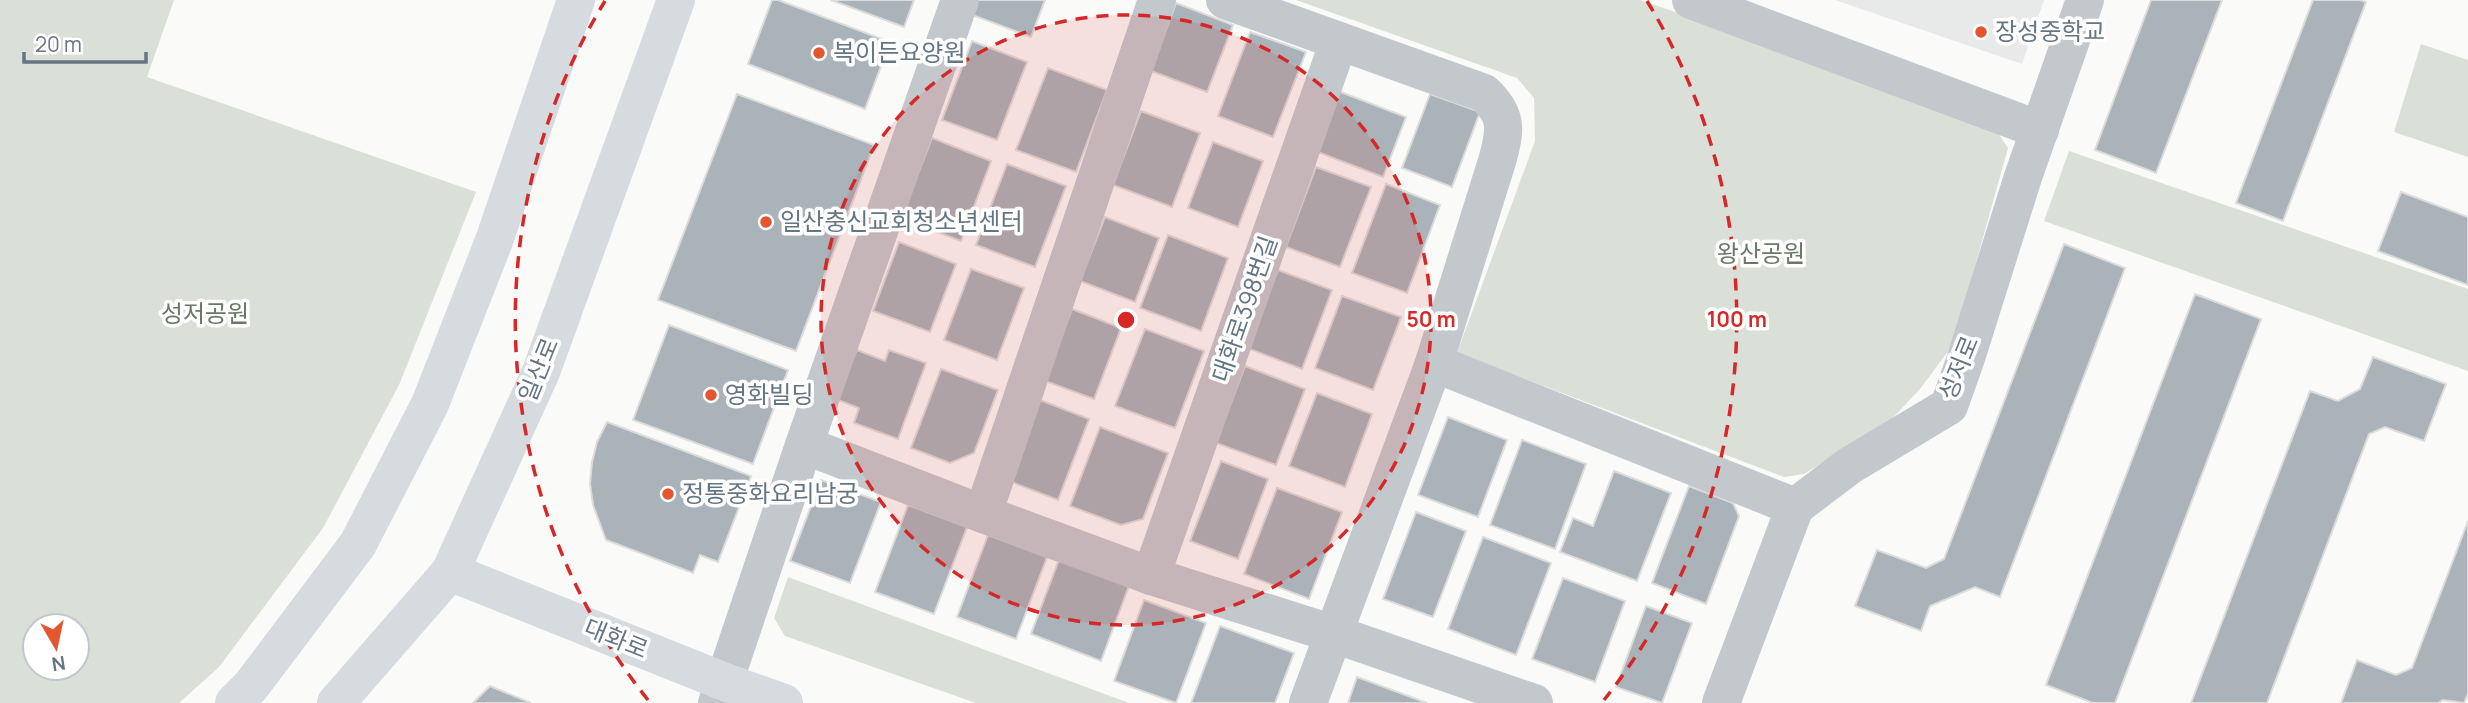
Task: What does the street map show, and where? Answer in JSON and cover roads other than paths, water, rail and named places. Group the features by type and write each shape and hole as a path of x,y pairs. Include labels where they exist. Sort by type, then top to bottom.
{"main road":[{"path":"234,703 251,686 358,544 430,404 494,241 576,0"},
{"name":"일산로","path":"336,703 450,572 541,372 676,0"},
{"name":"대화로","path":"450,572 721,693 783,703"}],"street":[{"path":"721,693 804,445 960,0"},
{"path":"983,514 1157,0"},
{"path":"1226,0 1484,93 1496,104 1503,120 1504,133 1498,158 1434,363 1308,703"},
{"path":"1691,0 2040,130"},
{"name":"성저로","path":"1795,507 1849,467 1949,406 2085,0"},
{"name":"대화로398번길","path":"1152,576 1339,41"},
{"path":"1434,363 1795,507 1721,703"},
{"path":"804,445 1152,576 1334,634 1534,703"}],"place":[{"name":"장성중학교","path":"1981,32"},
{"name":"복이든요양원","path":"819,53"},
{"name":"일산충신교회청소년센터","path":"766,222"},
{"name":"영화빌딩","path":"711,395"},
{"name":"정통중화요리남궁","path":"668,494"}],"park label":[{"name":"왕산공원","path":"1761,254"},
{"name":"성저공원","path":"205,314"}]}
